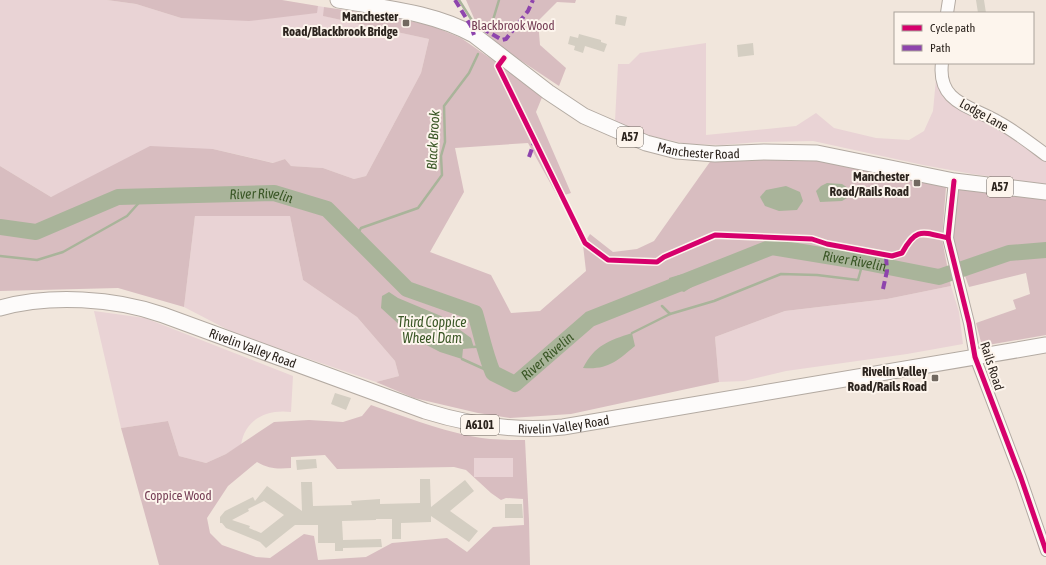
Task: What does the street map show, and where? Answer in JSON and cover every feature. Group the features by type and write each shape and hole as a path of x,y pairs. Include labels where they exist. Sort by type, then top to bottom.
{"main road":[{"name":"Manchester Road","path":"338,0 408,12 450,24 464,30 474,35 548,92 584,116 646,143 677,151 715,154 764,152 817,153 954,181 1046,192"},
{"name":"Rivelin Valley Road","path":"0,308 36,302 66,300 111,303 140,308 163,314 425,411 466,422 515,429 563,427 1046,345"}],"street":[{"path":"947,12 949,0"},
{"name":"Lodge Lane","path":"942,64 941,71 943,86 951,97 966,107 997,121 1046,155"},
{"name":"Rails Road","path":"954,181 948,238 969,323 975,357 1021,478 1046,551"}],"shaded area":[{"path":"0,0 107,0 136,4 181,18 316,13 318,6 324,7 324,16 429,39 421,73 366,176 354,179 323,168 291,166 285,159 274,163 213,149 65,191 51,197 0,166"},
{"path":"706,43 706,135 796,126 816,113 834,128 876,138 909,140 924,131 933,111 936,79 944,94 1041,155 1046,162 1046,184 972,174 923,165 813,141 759,142 722,145 687,144 647,135 615,121 618,64 629,64 640,53"},
{"path":"195,216 290,216 303,280 357,317 395,361 399,376 376,382 234,333 184,307"},
{"path":"951,286 959,312 963,344 907,354 786,371 744,381 719,382 715,337 785,311 887,299"},
{"path":"94,311 145,318 293,376 291,412 274,412 258,418 247,428 241,445 206,463 179,456 168,421 121,428"},
{"path":"474,457 513,458 513,477 474,477"}],"green space":[{"path":"107,0 282,0 318,6 317,13 249,21 181,18 136,4"},
{"name":"Blackbrook Wood","path":"466,0 576,0 575,3 557,2 538,21 540,45 566,68 559,86 502,48 477,25"},
{"path":"324,7 379,15 430,25 461,38 543,95 536,112 571,193 558,197 528,143 455,148 464,192 430,252 491,275 511,313 540,311 586,271 583,245 590,234 613,252 637,249 654,241 712,159 814,159 946,187 942,239 951,286 887,299 785,311 715,337 719,382 571,414 510,418 478,413 414,398 376,382 399,376 395,361 357,317 303,280 290,216 195,216 184,307 118,288 0,291 0,166 51,197 150,146 213,149 273,163 285,159 291,166 323,168 354,179 366,176 421,73 429,39 323,16"},
{"path":"959,189 1046,198 1046,335 982,346 976,323 1016,309 1013,300 1030,294 1026,273 969,287 952,240"},
{"name":"Coppice Wood","path":"371,405 432,426 470,436 504,440 525,440 530,565 159,565 121,428 168,421 179,456 206,463 226,454 274,422 309,420 343,422 362,416","holes":["325,455 337,469 454,467 466,470 501,500 506,498 523,499 524,525 493,527 467,552 447,538 392,543 366,557 318,560 314,536 304,534 270,558 256,557 222,545 210,533 207,518 228,486 257,462 274,468 291,468 291,457","474,458 513,458 513,477 474,477"]}],"water":[{"path":"827,183 842,184 848,188 847,198 842,201 820,202 816,191"},
{"path":"786,186 800,192 803,201 797,210 779,211 765,206 760,197 766,190"},
{"path":"689,273 695,285 684,292 670,287 669,278"},
{"name":"Third Coppice Wheel Dam","path":"389,292 398,298 441,316 471,338 474,348 463,349 462,359 440,352 415,339 381,308 382,296"},
{"path":"632,333 635,346 617,360 599,368 583,368 597,349 609,342"}],"building":[{"path":"976,0 984,0 986,12 978,12"},
{"path":"616,15 627,17 625,26 615,24"},
{"path":"579,34 601,40 601,42 607,44 604,52 585,46 583,53 574,50 575,46 568,44 570,36 578,38"},
{"path":"753,43 754,55 738,57 737,45"},
{"path":"335,393 351,398 346,410 331,404"},
{"path":"316,459 317,468 297,470 296,460"},
{"path":"420,479 430,479 431,507 465,480 474,491 450,511 478,531 469,542 431,516 431,522 401,523 401,539 392,539 392,519 342,521 343,540 381,539 382,547 343,548 343,551 335,551 335,543 318,543 318,525 295,525 266,548 260,542 226,528 222,523 220,523 220,517 225,511 253,497 255,501 267,486 302,511 301,482 312,482 313,506 352,505 351,501 380,499 380,504 420,503","holes":["264,501 284,515 261,533 249,528 250,526 232,520 249,511 248,509"]},
{"path":"505,504 522,504 523,518 505,518"}],"waterway":[{"path":"459,0 473,22 479,23 490,30 499,0"},
{"name":"Black Brook","path":"356,237 361,228 418,208 442,175 441,156 445,142 444,106 469,73 478,54"},
{"name":"River Rivelin","path":"0,227 36,232 118,197 274,193 327,209 407,289 475,313 485,351 493,373 515,384 590,319 772,247 863,262 939,277 1009,253 1046,250"},
{"path":"0,256 37,260 63,252 127,216 145,196"},
{"path":"662,306 670,314 714,301 781,274 817,275 858,280 863,262"},
{"path":"632,333 670,314"},
{"path":"473,347 485,346"},
{"path":"462,359 493,373"}],"marked path":[{"path":"455,0 471,26 474,35"},
{"path":"471,26 477,25 502,40 506,39 528,11 533,0"},
{"path":"529,157 535,140"},
{"path":"883,289 887,271 886,256"}],"cycle path":[{"path":"504,58 498,66 585,243 608,260 657,262 664,257 715,235 812,239 827,244 892,256 902,253 911,239 916,235 926,233 948,238"},
{"path":"954,181 948,238 969,323 975,357 1021,478 1046,551"}],"place":[{"name":"Manchester Road/Blackbrook Bridge","path":"406,23"},
{"name":"Manchester Road/Rails Road","path":"917,183"},
{"name":"Rivelin Valley Road/Rails Road","path":"935,378"}]}
